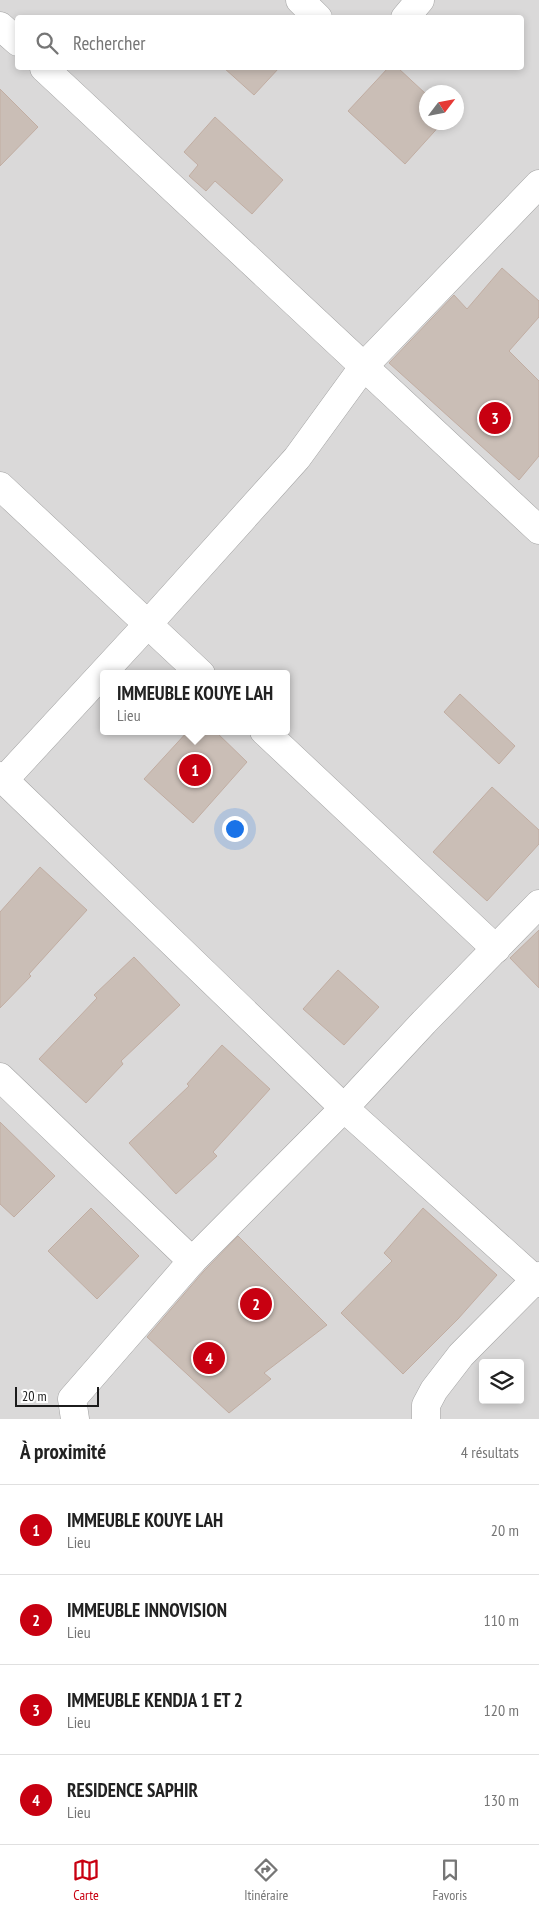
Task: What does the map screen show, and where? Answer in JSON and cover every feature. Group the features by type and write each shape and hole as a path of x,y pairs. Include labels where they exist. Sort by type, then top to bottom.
{"street":[{"path":"300,0 315,15"},
{"path":"408,15 420,0"},
{"path":"0,26 15,39"},
{"path":"46,70 364,366 535,519"},
{"path":"104,670 298,458 364,366 539,184"},
{"path":"0,486 197,670"},
{"path":"100,675 2,778 344,1108 538,1280 461,1355 434,1390 426,1405 426,1419"},
{"path":"268,735 496,949"},
{"path":"75,1419 72,1399 192,1261 344,1108 424,1022 539,904"},
{"path":"0,1077 192,1261"}],"shaded area":[{"path":"0,0 539,0 539,1419 0,1419"}],"building":[{"path":"226,70 277,70 254,95"},
{"path":"386,70 400,70 419,88 419,130 436,130 405,164 348,111"},
{"path":"0,89 38,127 0,166"},
{"path":"215,117 283,180 252,214 215,181 206,191 189,176 198,165 184,152"},
{"path":"502,268 539,301 539,317 509,351 539,381 539,456 519,480 389,363 454,295 467,309"},
{"path":"460,694 515,746 499,764 444,712"},
{"path":"184,735 219,735 247,762 193,823 144,779"},
{"path":"492,787 539,830 539,844 487,901 433,852"},
{"path":"40,867 87,910 29,974 31,976 0,1008 0,912"},
{"path":"539,930 539,988 510,958"},
{"path":"134,957 180,1005 121,1061 123,1064 86,1103 39,1059 97,998 94,995"},
{"path":"338,970 379,1007 344,1045 303,1009"},
{"path":"222,1045 270,1089 213,1152 217,1156 176,1194 129,1143 189,1086 187,1084"},
{"path":"0,1122 55,1176 14,1217 0,1204"},
{"path":"91,1208 139,1256 97,1299 48,1251"},
{"path":"423,1208 497,1275 458,1319 403,1374 341,1313 392,1261 384,1253"},
{"path":"238,1236 327,1325 264,1373 271,1379 229,1413 147,1337 203,1272"}],"place":[{"name":"IMMEUBLE KENDJA 1 ET 2","path":"495,418"},
{"name":"IMMEUBLE KOUYE LAH","path":"195,770"},
{"name":"IMMEUBLE INNOVISION","path":"256,1304"},
{"name":"RESIDENCE SAPHIR","path":"209,1358"}]}
